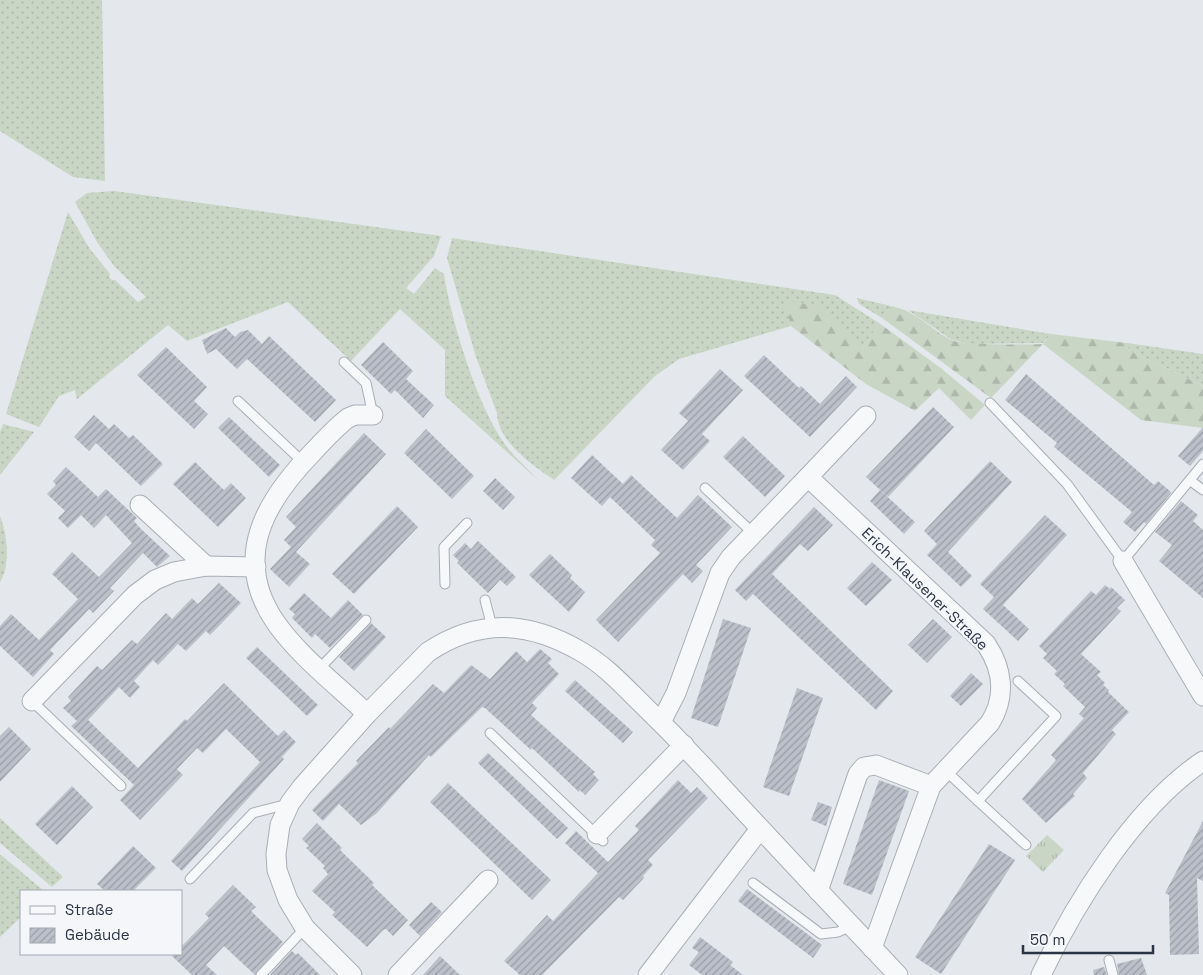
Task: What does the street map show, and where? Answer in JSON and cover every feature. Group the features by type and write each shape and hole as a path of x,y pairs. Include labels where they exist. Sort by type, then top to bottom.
{"street":[{"path":"367,714 320,669 276,622 262,595 256,567 256,544 262,520 280,490 303,462 348,418 356,415 374,414"},
{"path":"661,722 676,693 720,573 731,557 866,416"},
{"name":"Erich-Klausener-Straße","path":"808,478 976,634 994,656 1001,682 995,714 990,723 932,786 872,948"},
{"path":"140,505 206,566"},
{"path":"1123,561 1203,696"},
{"path":"32,701 118,611 146,586 174,572 206,566 256,567"},
{"path":"352,975 305,928 288,900 277,870 278,834 282,817 290,803 367,714 428,652 458,635 492,626 519,628 579,650 608,670 684,745 898,975"},
{"path":"600,838 684,745"},
{"path":"1041,975 1075,913 1119,844 1155,800 1171,785 1203,761"},
{"path":"818,891 858,774 864,767 876,765 932,786"},
{"path":"648,975 760,828"},
{"path":"398,975 488,880"}],"lane":[{"path":"344,362 366,383 374,414"},
{"path":"238,401 303,462"},
{"path":"990,403 1067,484 1123,561 1203,464"},
{"path":"1191,480 1203,490"},
{"path":"705,488 754,534"},
{"path":"446,584 444,547 467,523"},
{"path":"485,600 492,626"},
{"path":"320,669 366,620"},
{"path":"978,801 1056,716 1018,681"},
{"path":"32,701 121,786"},
{"path":"490,733 600,838"},
{"path":"945,770 1026,845"},
{"path":"190,879 253,813 290,803"},
{"path":"753,883 821,934 838,932 851,926"},
{"path":"261,975 305,928"},
{"path":"1110,960 1113,975"}],"green space":[{"path":"0,0 102,0 105,181 73,177 0,131"},
{"path":"114,191 441,236 434,256 406,288 414,294 435,268 444,274 459,338 484,407 504,443 538,480 445,396 445,350 400,309 351,361 288,302 187,341 168,325 77,399 75,390 59,396 39,427 6,414 68,212 90,249 110,274 109,277 115,280 138,302 146,297 114,266 97,242 75,202 87,193"},
{"path":"452,238 835,295 879,323 863,348 785,300 791,326 679,359 655,376 554,480 518,452 503,434 476,357 447,258"},
{"path":"857,298 891,306 882,318 859,304"},
{"path":"784,300 819,307 863,348 879,323 942,369 985,405 971,420 939,388 915,411 866,384 791,326"},
{"path":"891,306 909,312 957,342 1043,344 991,398 882,318"},
{"path":"908,310 1051,334 1043,343 971,344 952,340"},
{"path":"1051,334 1127,343 1128,350 1203,386 1203,428 1141,420 1043,344"},
{"path":"1127,343 1203,354 1203,386 1128,350"},
{"path":"3,424 34,432 0,475 0,432"},
{"path":"0,516 7,558 6,567 0,582"},
{"path":"0,818 63,877 52,887 0,843"},
{"path":"1047,835 1064,850 1043,872 1026,856"},
{"path":"0,854 43,890 20,890 20,918 0,937"}],"building":[{"path":"226,328 235,337 240,332 248,330 262,344 269,336 336,400 315,422 247,359 237,369 216,349 207,354 202,340"},
{"path":"383,342 413,371 406,379 434,405 423,418 395,390 391,394 361,365"},
{"path":"166,347 207,387 194,401 208,414 194,429 137,375"},
{"path":"764,355 799,388 801,386 820,404 846,376 857,387 810,437 744,376"},
{"path":"720,369 743,390 702,434 710,441 683,470 661,450 688,421 679,413"},
{"path":"1026,374 1154,485 1158,481 1170,491 1171,493 1146,524 1144,522 1135,532 1123,522 1132,512 1054,447 1057,443 1005,400"},
{"path":"933,407 954,427 888,497 866,477"},
{"path":"94,415 109,429 114,424 129,438 133,435 163,464 141,486 96,443 89,451 74,437"},
{"path":"229,417 280,465 269,477 218,428"},
{"path":"1203,427 1203,451 1190,466 1178,456"},
{"path":"426,429 474,476 452,499 404,453"},
{"path":"364,433 386,454 296,552 310,564 289,587 270,569 291,547 284,540 296,527 286,517"},
{"path":"743,436 785,476 765,497 723,457"},
{"path":"592,455 623,484 631,475 677,518 698,495 732,527 696,565 703,571 692,583 683,574 618,642 596,620 660,553 651,545 655,540 610,497 602,506 571,478"},
{"path":"990,461 1012,482 948,552 972,576 961,587 927,555 937,544 924,531"},
{"path":"195,462 224,490 231,483 246,498 218,527 173,484"},
{"path":"66,467 98,497 106,489 137,518 134,521 170,556 157,567 143,553 110,588 114,591 93,613 89,609 50,650 54,654 33,677 0,646 0,626 11,614 39,640 78,599 52,574 72,552 99,577 132,543 106,515 94,528 81,515 68,528 58,518 65,511 47,494 56,485 53,481"},
{"path":"495,478 515,497 503,510 483,491"},
{"path":"880,490 915,522 904,534 870,501"},
{"path":"1181,501 1198,515 1193,521 1203,530 1203,598 1159,561 1172,545 1155,532"},
{"path":"397,506 418,527 354,594 332,574"},
{"path":"814,507 833,525 808,551 800,544 772,574 893,691 876,710 753,594 746,601 735,590"},
{"path":"1045,515 1067,535 1003,605 1029,629 1018,641 983,609 994,597 980,584"},
{"path":"478,541 516,577 507,586 500,580 488,593 457,563 459,561 453,555 465,543 471,549"},
{"path":"550,554 572,575 570,578 585,592 569,612 529,575"},
{"path":"872,562 892,580 866,606 847,588"},
{"path":"219,583 241,603 220,625 210,635 206,631 186,651 178,644 158,665 153,660 134,681 140,687 130,698 119,687 88,720 138,768 185,719 187,721 224,683 278,736 284,730 296,742 282,757 284,759 182,871 171,861 260,762 226,729 203,753 197,748 177,769 183,775 140,820 120,800 134,785 71,726 77,721 63,708 71,701 68,697 97,666 102,670 132,640 137,644 166,613 172,619 192,598 198,604"},
{"path":"1105,585 1110,589 1111,587 1125,600 1117,608 1121,611 1081,654 1101,672 1097,675 1105,683 1103,685 1129,712 1112,730 1116,734 1083,773 1087,778 1073,794 1075,796 1046,823 1022,799 1056,760 1051,755 1084,718 1079,714 1085,707 1063,686 1065,684 1054,674 1057,671 1043,658 1047,654 1039,646 1091,591 1096,595"},
{"path":"304,593 331,618 348,600 363,615 330,648 315,634 312,638 292,618 295,614 289,609"},
{"path":"723,619 751,628 718,727 691,718"},
{"path":"933,619 952,637 927,663 908,645"},
{"path":"371,623 386,637 354,671 339,657"},
{"path":"257,647 318,705 307,716 246,658"},
{"path":"540,649 552,659 548,663 559,674 532,703 537,708 531,715 595,772 593,774 599,780 585,795 580,790 579,792 532,748 531,750 482,707 431,757 429,755 377,813 361,825 339,804 323,821 312,810 358,763 356,761 433,684 444,693 471,665 490,679 516,651 527,662"},
{"path":"971,673 983,684 961,706 950,696"},
{"path":"575,680 633,732 623,743 565,691"},
{"path":"797,688 823,698 789,796 763,787"},
{"path":"9,727 31,749 0,782 0,736"},
{"path":"488,753 568,828 557,839 478,763"},
{"path":"678,780 691,793 697,787 708,798 648,860 653,865 643,876 644,878 623,900 619,897 542,975 520,975 504,961 547,915 553,921 598,873 565,843 576,831 608,862 639,830 635,826"},
{"path":"879,780 909,791 872,895 843,884"},
{"path":"448,783 551,880 532,900 430,802"},
{"path":"72,786 93,807 57,845 35,824"},
{"path":"818,802 832,807 826,826 811,820"},
{"path":"1203,821 1203,881 1197,878 1199,954 1170,955 1169,895 1165,893"},
{"path":"317,823 342,848 340,850 374,883 372,885 408,920 393,936 386,929 383,930 367,947 332,915 335,912 312,891 328,874 323,868 325,866 306,848 309,846 302,839"},
{"path":"989,844 1015,860 941,974 915,957"},
{"path":"133,846 156,868 134,890 104,890 97,884"},
{"path":"233,885 256,907 251,911 283,942 255,975 224,946 206,965 217,975 192,975 172,956 182,955 182,946 209,918 205,914"},
{"path":"747,889 822,945 813,958 738,901"},
{"path":"431,902 442,912 420,936 409,925"},
{"path":"700,937 733,962 730,965 743,975 702,975 689,965 699,952 692,948"},
{"path":"292,951 296,955 298,953 320,975 270,975"},
{"path":"440,956 460,975 423,975"},
{"path":"1141,958 1147,975 1119,975 1117,964"},
{"path":"1104,967 1107,975 1094,975 1093,970"}]}
